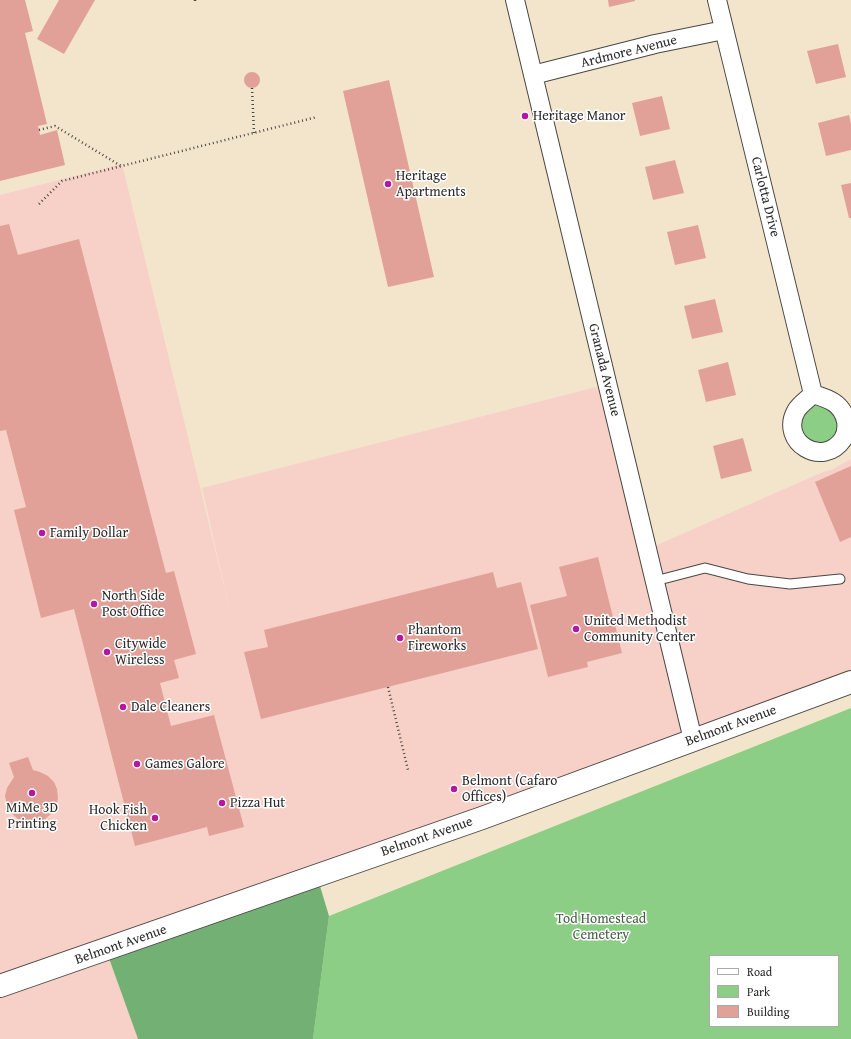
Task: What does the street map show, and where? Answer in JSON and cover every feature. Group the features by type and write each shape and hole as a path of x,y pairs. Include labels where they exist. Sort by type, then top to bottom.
{"main road":[{"name":"Belmont Avenue","path":"0,986 475,820 851,682"}],"street":[{"name":"Granada Avenue","path":"516,0 693,740"},
{"name":"Carlotta Drive","path":"717,0 813,394"},
{"name":"Ardmore Avenue","path":"533,76 655,44 724,30"}],"lane":[{"path":"655,581 705,568 748,579 790,584 840,579"}],"path":[{"path":"252,88 254,133"},
{"path":"39,204 62,180 317,117"},
{"path":"39,130 55,126 121,166"},
{"path":"388,687 408,770"}],"shaded area":[{"path":"122,164 230,611 202,488 608,384 648,549 823,472 831,470 851,459 851,682 106,950 138,1039 0,1039 0,195"}],"green space":[{"path":"826,399 845,435 807,450 796,410"},
{"name":"Tod Homestead Cemetery","path":"851,708 851,1039 313,1039 329,916"},
{"path":"317,876 329,916 313,1039 138,1039 106,950"}],"building":[{"path":"0,0 25,0 33,31 25,33 47,124 38,126 40,135 57,130 65,165 0,181"},
{"path":"59,0 95,0 64,54 37,39"},
{"path":"608,0 635,0 635,1 609,7"},
{"path":"838,44 846,77 816,84 807,51"},
{"path":"252,72 258,74 260,80 258,86 252,88 246,86 244,80 246,74"},
{"name":"Heritage Apartments","path":"389,80 434,277 388,287 343,91"},
{"path":"662,96 670,129 640,136 632,103"},
{"path":"849,115 851,124 851,150 826,156 818,123"},
{"path":"675,160 684,193 653,200 645,167"},
{"path":"851,183 851,218 849,218 841,185"},
{"path":"9,224 18,255 79,239 166,573 174,571 196,654 174,660 179,678 160,683 171,726 214,715 244,827 209,836 207,827 135,846 74,609 41,618 14,510 26,507 6,430 0,431 0,226"},
{"path":"698,225 706,258 675,265 667,232"},
{"path":"715,299 723,332 692,339 684,306"},
{"path":"728,362 736,395 706,402 698,370"},
{"path":"743,438 752,471 721,479 713,446"},
{"path":"851,466 851,537 840,542 815,482"},
{"name":"United Methodist Community Center","path":"598,557 622,653 587,662 588,667 548,677 530,605 567,596 559,567"},
{"name":"Phantom Fireworks","path":"493,572 497,588 521,582 538,649 261,719 244,652 268,647 264,630"},
{"name":"MiMe 3D Printing","path":"28,757 33,770 48,776 54,782 57,789 58,798 56,807 44,820 36,823 26,823 11,813 5,796 7,788 14,777 9,763"}],"place":[{"name":"Heritage Manor","path":"525,116"},
{"name":"Heritage Apartments","path":"388,184"},
{"name":"Family Dollar","path":"42,533"},
{"name":"North Side Post Office","path":"94,604"},
{"name":"United Methodist Community Center","path":"576,629"},
{"name":"Phantom Fireworks","path":"400,638"},
{"name":"Citywide Wireless","path":"107,652"},
{"name":"Dale Cleaners","path":"123,707"},
{"name":"Games Galore","path":"137,764"},
{"name":"Belmont (Cafaro Offices)","path":"454,789"},
{"name":"MiMe 3D Printing","path":"32,793"},
{"name":"Pizza Hut","path":"222,803"},
{"name":"Hook Fish Chicken","path":"155,818"}]}
